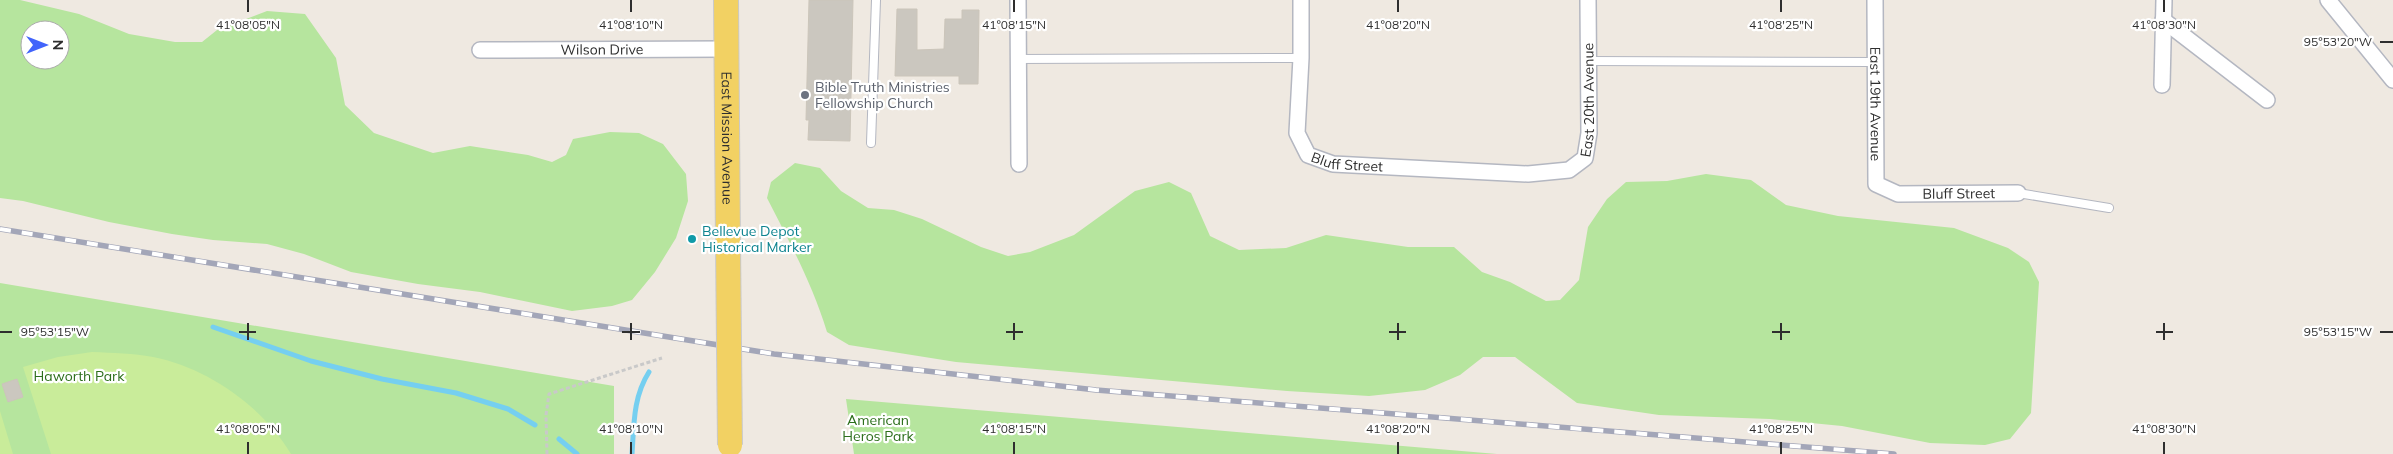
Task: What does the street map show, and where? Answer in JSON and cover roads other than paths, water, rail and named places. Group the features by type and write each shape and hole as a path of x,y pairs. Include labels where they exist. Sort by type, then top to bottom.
{"main road":[{"name":"East Mission Avenue","path":"726,0 730,450"}],"street":[{"path":"1018,0 1019,164"},
{"name":"Bluff Street","path":"1301,0 1301,58 1297,133 1308,155 1332,164 1457,171"},
{"name":"East 20th Avenue","path":"1457,171 1528,174 1569,170 1585,158 1590,133 1588,0"},
{"name":"East 19th Avenue","path":"1875,0 1876,184 1898,194"},
{"path":"2162,85 2164,0"},
{"path":"2328,0 2393,80"},
{"path":"2163,20 2267,100"},
{"name":"Wilson Drive","path":"480,50 725,49"},
{"name":"Bluff Street","path":"1898,194 2018,194"}],"lane":[{"path":"871,143 876,0"},
{"path":"1017,59 1301,58"},
{"path":"1589,61 1875,62"},
{"path":"2018,194 2109,208"}],"waterway":[{"path":"213,327 311,361 382,379 456,393 508,409 535,425"},
{"path":"632,454 637,401 649,372"},
{"path":"559,439 577,454"}],"railway":[{"path":"0,229 774,354 1096,390 1894,454"}],"place":[{"name":"Bible Truth Ministries Fellowship Church","path":"805,95"},
{"name":"Bellevue Depot Historical Marker","path":"692,239"}],"park label":[{"name":"Haworth Park","path":"79,376"},
{"name":"American Heros Park","path":"878,428"}]}
